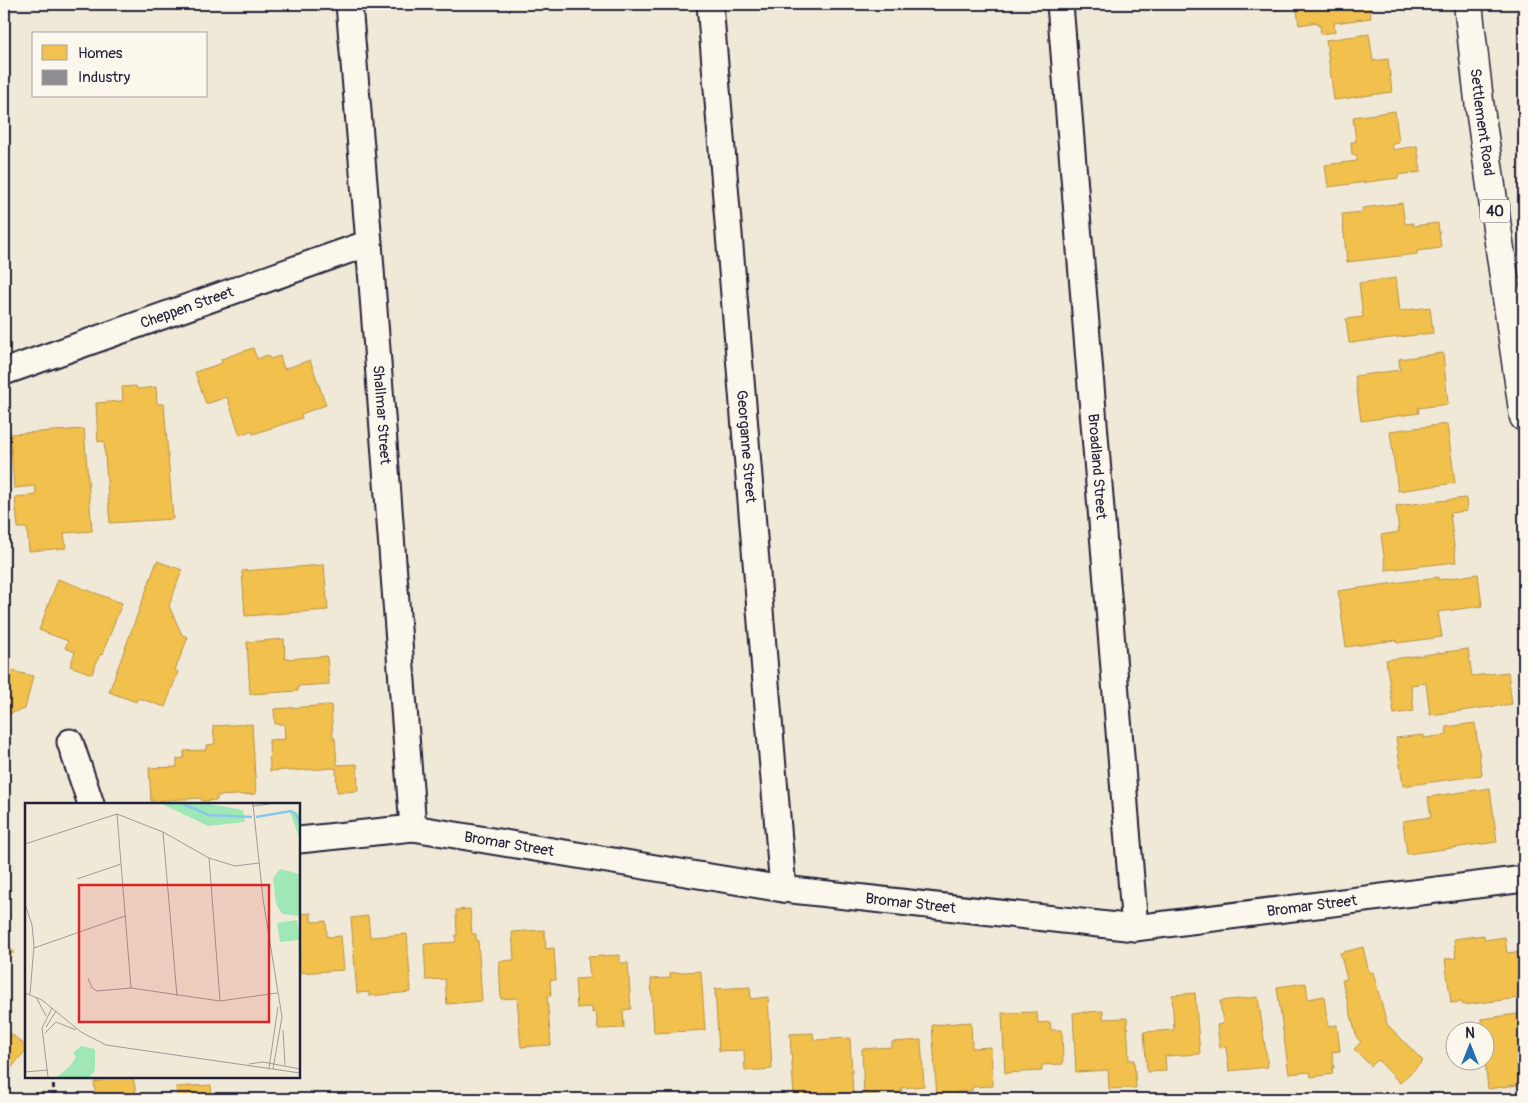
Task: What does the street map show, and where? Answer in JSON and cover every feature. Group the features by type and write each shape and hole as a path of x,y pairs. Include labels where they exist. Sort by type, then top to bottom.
{"main road":[{"name":"Settlement Road","path":"1468,4 1480,109 1524,417"}],"street":[{"name":"Shallmar Street","path":"349,4 413,828"},
{"name":"Georganne Street","path":"710,4 782,889"},
{"name":"Broadland Street","path":"1060,4 1135,928"},
{"name":"Cheppen Street","path":"4,372 369,243"},
{"path":"70,742 91,803"},
{"name":"Bromar Street","path":"300,840 413,828 782,889 1135,928 1524,879"}],"path":[{"path":"1517,4 1524,60"},
{"path":"53,1078 54,1099"}],"building: Homes":[{"path":"1272,4 1283,4 1283,9 1272,11"},
{"path":"1296,4 1369,4 1371,18 1334,23 1335,32 1321,34 1320,25 1318,26 1317,22 1299,25"},
{"path":"1369,34 1373,61 1388,59 1392,92 1334,100 1326,40"},
{"path":"1395,111 1399,143 1392,144 1393,150 1417,146 1421,172 1398,175 1398,178 1328,187 1325,165 1357,161 1357,155 1352,155 1351,142 1356,142 1353,117"},
{"path":"1402,203 1405,224 1413,223 1413,226 1438,223 1441,248 1417,251 1417,254 1347,262 1342,214 1363,212 1362,208"},
{"path":"1396,278 1400,311 1430,307 1433,333 1349,343 1346,319 1363,317 1359,283"},
{"path":"253,348 257,359 268,355 270,359 280,356 284,369 310,360 326,405 301,414 302,418 253,434 252,430 240,435 227,397 206,404 195,372 222,363 221,359"},
{"path":"1443,353 1448,404 1418,408 1419,413 1361,421 1355,376 1400,370 1399,359"},
{"path":"136,386 137,389 156,387 157,404 164,404 173,519 110,523 104,441 98,442 96,403 123,401 122,387"},
{"path":"1447,424 1455,483 1398,491 1390,431"},
{"path":"84,429 92,531 64,533 66,548 29,551 27,528 18,528 15,497 36,495 35,486 14,488 10,434"},
{"path":"1466,498 1467,511 1450,513 1456,562 1386,570 1381,535 1399,532 1396,506"},
{"path":"157,561 182,570 169,606 182,635 188,637 175,670 178,672 165,707 138,698 136,702 109,692"},
{"path":"324,565 328,610 245,616 242,571"},
{"path":"1478,574 1482,606 1438,612 1442,637 1397,643 1396,640 1346,647 1338,591 1438,577 1438,580"},
{"path":"58,579 122,603 102,655 100,654 92,674 70,666 75,652 65,648 68,641 39,630"},
{"path":"284,639 285,659 327,656 329,684 298,686 298,691 250,694 247,642"},
{"path":"1468,649 1472,676 1508,672 1512,704 1430,715 1426,683 1411,685 1414,711 1394,714 1386,660"},
{"path":"4,669 33,676 25,709 4,715"},
{"path":"331,705 337,765 357,764 358,791 337,792 336,768 270,771 269,740 285,739 284,724 275,724 274,709"},
{"path":"1475,723 1482,775 1403,786 1396,738 1424,735 1424,738 1447,735 1446,727"},
{"path":"252,724 256,794 217,796 217,800 202,801 201,798 151,801 149,768 177,767 177,759 184,758 184,751 206,750 206,745 215,744 213,726"},
{"path":"1490,788 1497,842 1407,854 1403,821 1431,817 1428,797"},
{"path":"4,820 8,820 4,863"},
{"path":"470,909 472,934 476,934 476,940 478,940 482,1001 447,1004 445,979 426,980 424,944 456,942 456,910"},
{"path":"311,913 311,922 326,921 327,937 341,936 344,970 300,973 300,914"},
{"path":"368,916 370,937 407,934 411,992 369,996 369,992 357,993 351,918"},
{"path":"544,930 546,949 554,948 556,980 550,980 551,996 547,996 551,1045 521,1047 517,998 501,999 499,961 514,960 512,932"},
{"path":"1484,935 1485,940 1505,937 1507,953 1524,951 1524,993 1518,994 1519,998 1463,1005 1462,1002 1451,1003 1445,959 1456,958 1454,939"},
{"path":"4,942 14,952 4,962"},
{"path":"1363,947 1369,973 1373,972 1387,1024 1423,1061 1400,1083 1378,1060 1371,1066 1354,1049 1361,1042 1357,1038 1342,980 1347,979 1340,953"},
{"path":"620,955 620,963 628,963 631,1009 623,1010 624,1028 598,1029 596,1012 592,1013 592,1007 577,1008 575,979 590,978 588,957"},
{"path":"701,971 705,1030 654,1033 651,979 670,978 670,973"},
{"path":"1306,983 1308,999 1324,996 1328,1026 1337,1025 1340,1051 1332,1052 1333,1074 1311,1077 1310,1072 1289,1074 1277,987"},
{"path":"750,987 751,999 768,997 772,1069 745,1071 744,1050 719,1051 715,989"},
{"path":"1195,993 1200,1054 1165,1056 1166,1071 1147,1072 1144,1032 1174,1030 1172,995"},
{"path":"1258,997 1268,1067 1229,1071 1226,1047 1220,1048 1217,1025 1223,1024 1220,1001"},
{"path":"1103,1011 1103,1019 1127,1018 1129,1060 1134,1060 1136,1088 1109,1089 1108,1070 1076,1072 1073,1013"},
{"path":"1037,1012 1038,1023 1050,1022 1051,1030 1062,1030 1063,1064 1042,1065 1042,1071 1005,1073 1002,1013"},
{"path":"1524,1013 1524,1084 1488,1089 1486,1070 1496,1070 1496,1020 1481,1019"},
{"path":"971,1022 972,1048 991,1047 993,1086 972,1087 972,1091 956,1092 956,1099 937,1099 932,1025"},
{"path":"4,1028 25,1045 25,1051 4,1077"},
{"path":"813,1033 814,1040 850,1038 853,1094 794,1097 790,1034"},
{"path":"921,1040 924,1086 901,1088 902,1092 864,1095 862,1049 892,1047 892,1042"},
{"path":"101,1078 133,1078 137,1099 96,1099 94,1082 102,1081"},
{"path":"211,1085 212,1099 177,1099 176,1087"}]}
